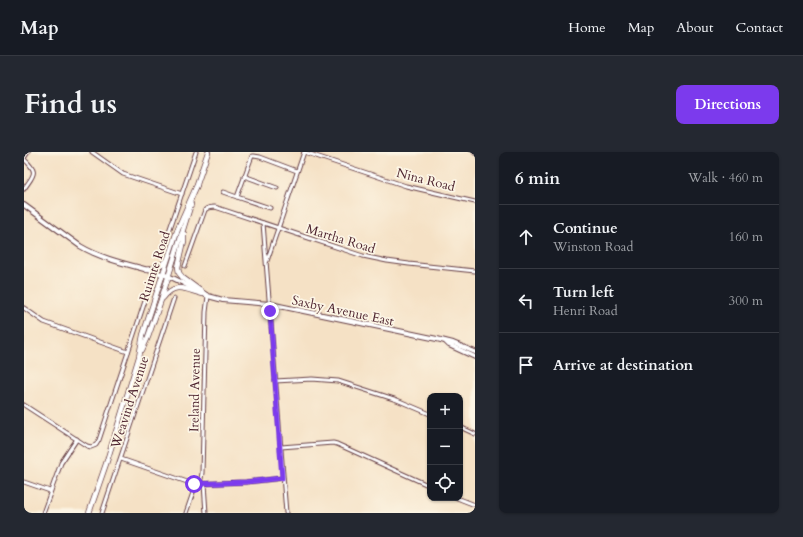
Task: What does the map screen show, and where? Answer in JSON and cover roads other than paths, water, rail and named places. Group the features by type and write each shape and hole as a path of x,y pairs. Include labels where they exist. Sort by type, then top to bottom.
{"main road":[{"name":"Ruimte Road","path":"138,357 148,336 161,300 208,152"},
{"name":"Ruimte Road","path":"89,513 106,464 138,357 143,335 178,228 197,184"},
{"path":"184,230 184,241 179,271 183,278 207,296"},
{"path":"146,270 159,267 166,261 170,254"},
{"path":"161,300 170,291 177,288 184,288 207,296"}],"street":[{"path":"24,189 34,172 32,166 24,158 28,152"},
{"path":"92,152 123,174 182,194"},
{"path":"162,252 196,152"},
{"path":"260,157 262,152"},
{"path":"267,263 304,152"},
{"name":"Nina Road","path":"304,152 402,184 475,202"},
{"path":"237,197 252,156 260,157 297,171"},
{"path":"244,176 277,188"},
{"path":"224,192 270,208"},
{"name":"Saxby Avenue East","path":"24,205 85,248 146,270 168,276 183,282 207,296 232,302 270,304 453,343 475,352"},
{"name":"Martha Road","path":"186,266 205,210 209,207 215,207 363,256 409,264 475,271"},
{"path":"263,223 281,447 282,478 286,513"},
{"path":"24,405 87,446 94,446 99,440 149,289"},
{"name":"Ireland Avenue","path":"206,513 202,484 202,465 207,296"},
{"name":"Weavind Avenue","path":"102,513 174,298"},
{"path":"24,308 44,322 128,352"},
{"name":"Saxby Avenue East","path":"446,342 449,345 475,357"},
{"path":"276,381 312,379 338,381 397,400 427,413"},
{"path":"463,428 475,434"},
{"path":"43,513 60,463 77,439"},
{"path":"281,447 333,443 337,444 427,485"},
{"path":"120,459 188,483 196,484 246,482 282,478"},
{"path":"24,482 50,491"},
{"path":"186,513 196,484"},
{"path":"463,500 475,505"}]}
